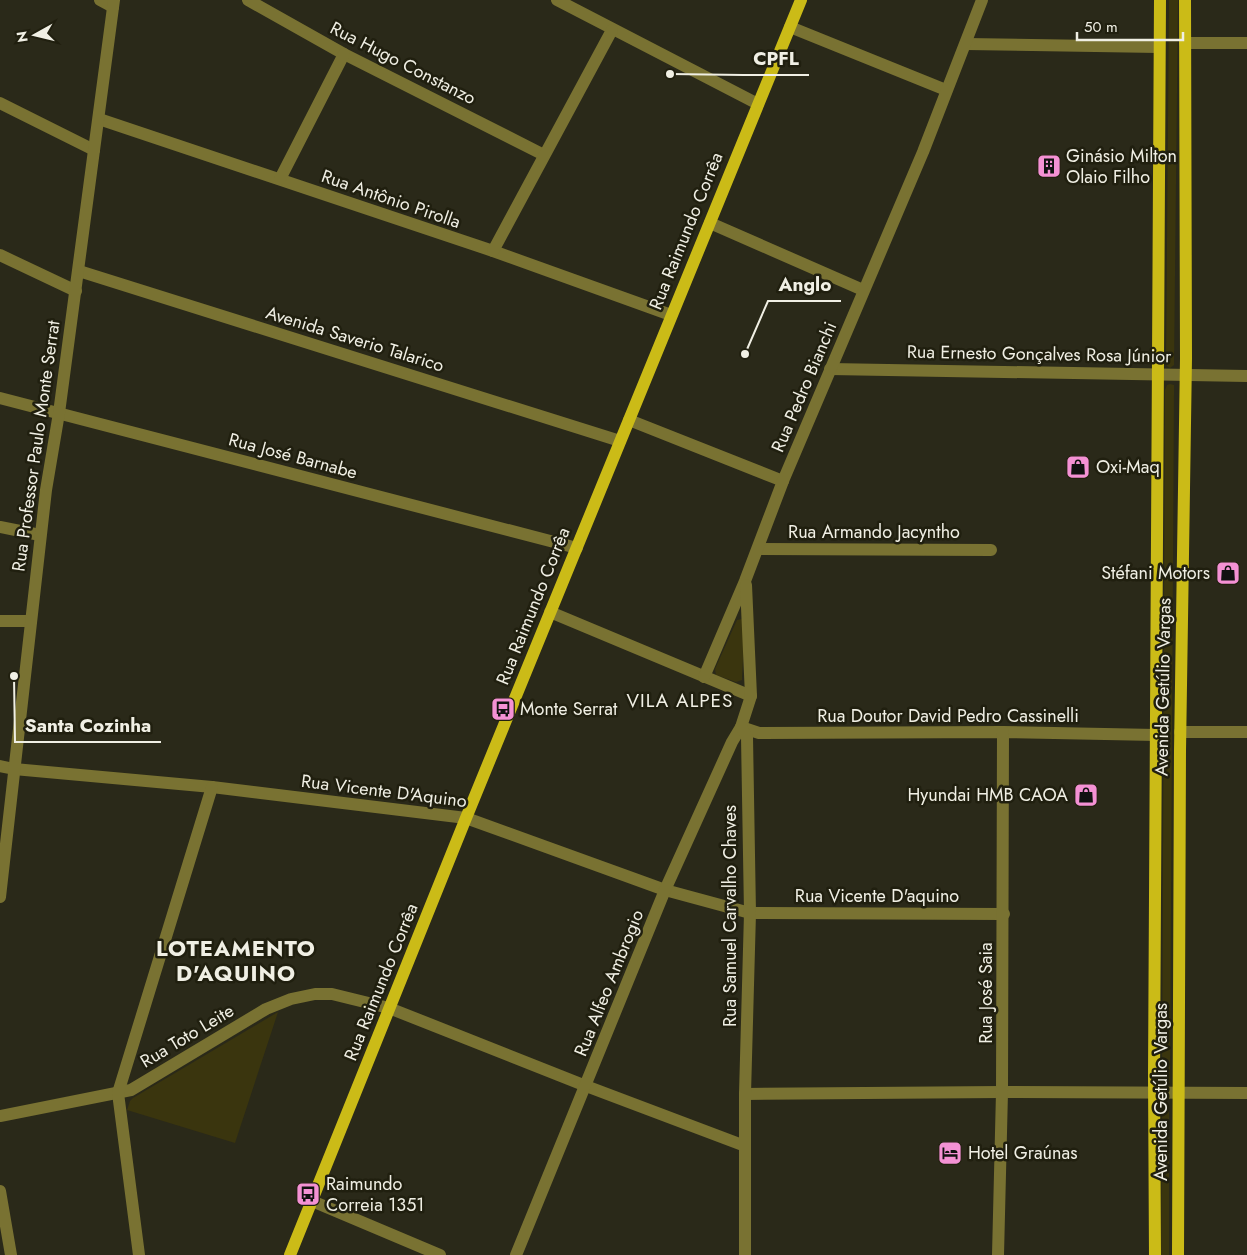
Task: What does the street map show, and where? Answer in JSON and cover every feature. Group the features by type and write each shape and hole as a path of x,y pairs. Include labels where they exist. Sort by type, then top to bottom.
{"main road":[{"name":"Rua Raimundo Corrêa","path":"290,1255 800,0"},
{"name":"Avenida Getúlio Vargas","path":"1155,1255 1154,1092 1160,0"},
{"name":"Avenida Getúlio Vargas","path":"1178,1255 1180,732 1186,374 1185,0"}],"street":[{"path":"100,0 114,3"},
{"name":"Rua Hugo Constanzo","path":"248,0 344,54 544,155"},
{"path":"556,0 758,104"},
{"name":"Rua Pedro Bianchi","path":"704,677 746,581 783,481 923,152 982,0"},
{"name":"Rua Professor Paulo Monte Serrat","path":"0,897 2,858 14,769 40,535 79,271 114,3"},
{"path":"790,27 946,90"},
{"path":"493,251 612,30"},
{"path":"1185,43 1247,43"},
{"path":"966,44 1159,47"},
{"path":"280,179 344,54"},
{"path":"0,103 94,150"},
{"name":"Rua Antônio Pirolla","path":"99,118 493,251 671,315"},
{"path":"710,223 863,290"},
{"path":"0,255 76,291"},
{"name":"Avenida Saverio Talarico","path":"79,271 620,441"},
{"name":"Rua Ernesto Gonçalves Rosa Júnior","path":"830,369 1247,376"},
{"name":"Rua José Barnabe","path":"0,398 577,548"},
{"path":"629,420 783,481"},
{"path":"0,527 40,535"},
{"name":"Rua Armando Jacyntho","path":"758,549 991,550"},
{"path":"741,727 751,696 746,581"},
{"path":"550,612 751,696"},
{"path":"0,621 31,621"},
{"name":"Rua Doutor David Pedro Cassinelli","path":"741,727 759,733 1003,732 1156,735"},
{"name":"Rua Alfeo Ambrogio","path":"516,1255 665,890 732,742 741,727"},
{"name":"Rua Samuel Carvalho Chaves","path":"741,727 746,737 750,913 745,1094 745,1255"},
{"name":"Rua José Saia","path":"998,1255 1004,914 1003,732"},
{"path":"1180,732 1247,732"},
{"name":"Rua Vicente D'Aquino","path":"0,766 14,769 212,787 466,818 665,890 750,913"},
{"path":"139,1255 118,1093 212,787"},
{"name":"Rua Vicente D'aquino","path":"750,913 1004,914"},
{"name":"Rua Toto Leite","path":"0,1116 131,1090 266,1009 291,999 316,994 332,994 390,1008 586,1086 745,1146"},
{"path":"745,1094 1247,1093"},
{"path":"0,1191 11,1255"},
{"path":"312,1201 440,1255"}],"shaded area":[{"path":"1169,0 1178,0 1174,365 1170,368 1166,363"},
{"path":"1167,385 1174,385 1174,390 1170,1083 1165,1085 1162,1080 1165,390"},
{"path":"742,619 745,623 742,680 736,682 716,675 715,669 737,620"},
{"path":"278,1012 235,1143 127,1110 133,1098"},
{"path":"1162,1106 1168,1106 1169,1113 1169,1255 1161,1255"}],"place":[{"name":"CPFL","path":"670,74"},
{"name":"Ginásio Milton Olaio Filho","path":"1049,166"},
{"name":"Anglo","path":"745,354"},
{"name":"Oxi-Maq","path":"1078,467"},
{"name":"Stéfani Motors","path":"1228,573"},
{"name":"Santa Cozinha","path":"14,676"},
{"name":"Monte Serrat","path":"503,709"},
{"name":"Hyundai HMB CAOA","path":"1086,795"},
{"name":"Hotel Graúnas","path":"950,1153"},
{"name":"Raimundo Correia 1351","path":"308,1194"}],"district":[{"name":"VILA ALPES","path":"680,700"},
{"name":"LOTEAMENTO D'AQUINO","path":"236,960"}]}
